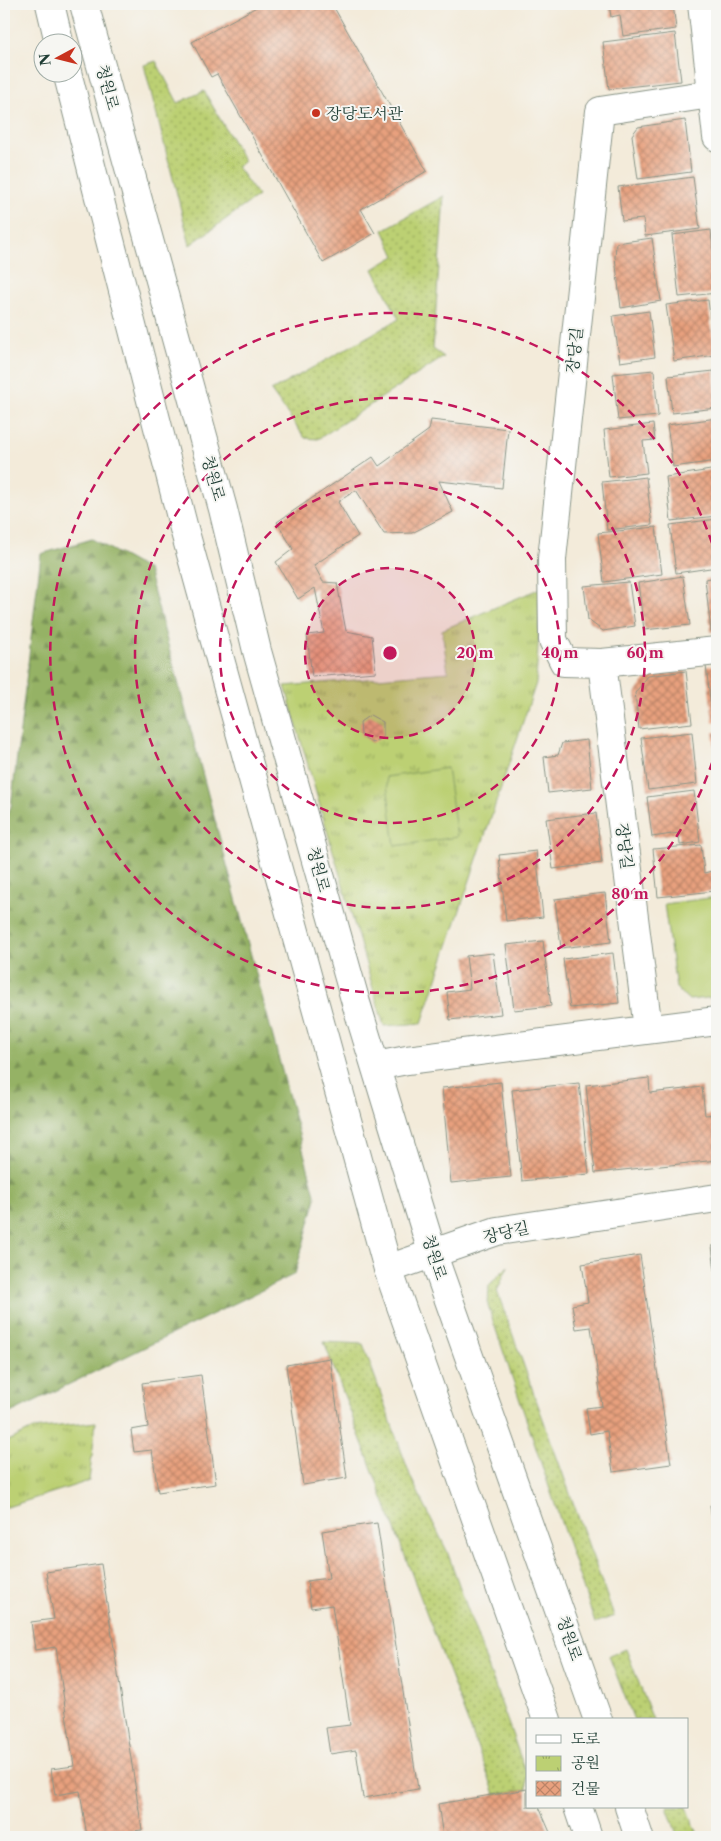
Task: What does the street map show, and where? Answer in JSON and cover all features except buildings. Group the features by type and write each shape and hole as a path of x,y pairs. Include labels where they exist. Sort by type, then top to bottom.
{"main road":[{"path":"50,4 57,32"},
{"name":"청원로","path":"84,4 222,509 257,651 356,1003 433,1255 597,1718"},
{"path":"702,4 715,93 717,137"},
{"path":"70,82 183,525 388,1269 546,1718"},
{"name":"장당길","path":"715,93 600,112 552,559 553,640 564,662 602,663 717,651"},
{"name":"장당길","path":"602,663 648,1029"},
{"path":"376,1066 406,1060 717,1021"},
{"name":"장당길","path":"388,1269 433,1255 497,1231 717,1198"},
{"path":"578,1808 588,1837"},
{"path":"629,1808 639,1837"}],"green space":[{"path":"156,61 178,103 204,91 244,161 237,167 258,196 190,245 144,65"},
{"path":"444,196 433,349 444,357 318,439 305,438 271,391 399,319 373,269 395,256 383,230"},
{"path":"92,539 148,570 316,1198 295,1274 4,1416 4,821 11,807 41,554"},
{"path":"541,588 536,683 422,1023 384,1026 285,686 448,672 442,630"},
{"path":"447,768 457,837 395,846 386,777"},
{"path":"717,897 717,997 689,1000 676,988 664,904"},
{"path":"508,1266 497,1291 614,1616 595,1623 488,1306 489,1285"},
{"path":"324,1342 363,1344 411,1478 447,1551 526,1773 526,1789 495,1794"},
{"path":"96,1422 89,1481 4,1508 4,1443 33,1429"},
{"path":"626,1649 652,1718 633,1718 609,1656"},
{"path":"667,1808 687,1808 699,1837 678,1837"}],"place":[{"name":"장당도서관","path":"316,113"}]}
